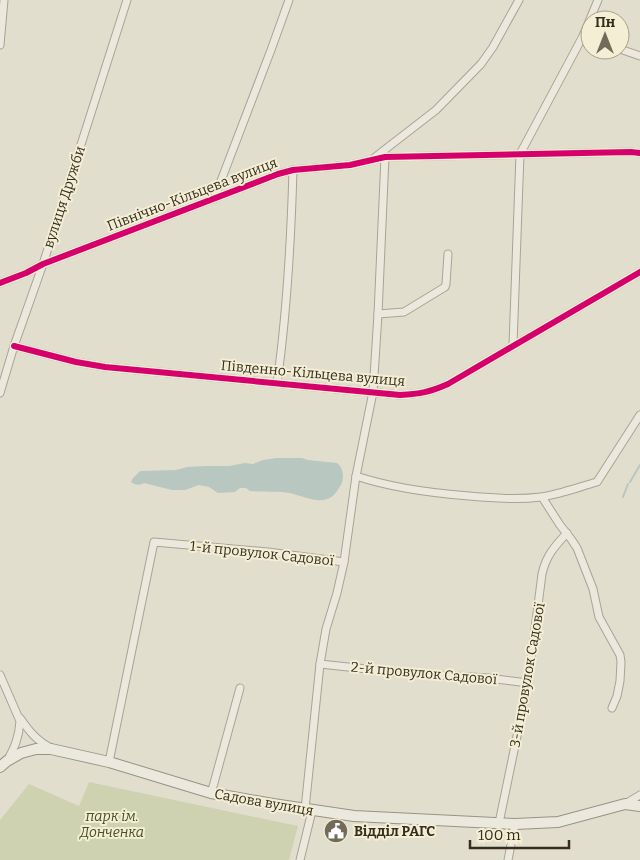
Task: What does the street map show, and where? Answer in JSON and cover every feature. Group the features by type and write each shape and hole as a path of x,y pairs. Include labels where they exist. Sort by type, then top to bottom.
{"main road":[{"name":"Садова вулиця","path":"3,764 20,753 51,749 109,762 211,793 354,816 515,824 558,822 633,805"}],"street":[{"path":"0,40 4,0"},
{"name":"вулиця Дружби","path":"0,393 127,0"},
{"path":"214,199 289,0"},
{"path":"371,160 436,110 481,64 493,47 519,0"},
{"path":"513,345 520,154 580,48"},
{"name":"Північно-Кільцева вулиця","path":"0,283 43,264 278,174 293,170 350,165 385,157 640,153"},
{"path":"344,562 356,476 373,392 385,157"},
{"path":"277,383 284,336 288,288 293,170"},
{"path":"378,314 404,312 445,286 448,254"},
{"name":"Південно-Кільцева вулиця","path":"14,346 76,362 105,367 400,395 416,394 432,391 448,384 640,272"},
{"path":"356,476 393,486 422,491 491,498 521,499 542,496 597,482 640,415"},
{"path":"542,496 577,548 593,589 599,617 620,655 620,681 612,708"},
{"name":"3-й провулок Садової","path":"499,823 528,683 542,574 551,550 566,533"},
{"name":"1-й провулок Садової","path":"109,762 154,542 268,552 344,562 326,629 320,664 309,810 300,860"},
{"name":"2-й провулок Садової","path":"320,664 528,683"},
{"path":"0,676 20,721 16,745 3,764"},
{"path":"211,793 240,688"},
{"path":"18,716 36,739 51,749"},
{"name":"Садова вулиця","path":"633,805 640,795"},
{"path":"508,860 515,824"}],"green space":[{"name":"парк ім. Донченка","path":"89,782 298,826 289,860 0,860 0,820 29,784 79,806"}],"shaded area":[{"path":"276,458 302,458 337,463 342,471 342,483 332,496 327,499 315,500 290,493 250,491 246,488 240,488 235,492 218,493 209,487 199,485 185,490 172,490 144,483 137,485 131,482 140,471 253,464"}],"waterway":[{"path":"630,482 640,465"},
{"path":"623,497 628,484"}],"cycle path":[{"path":"0,283 43,264 278,174 293,170 350,165 385,157 640,153"},
{"path":"14,346 76,362 105,367 400,395 413,394 430,391 448,384 640,272"}],"place":[{"name":"Відділ РАГС","path":"336,831"}]}
